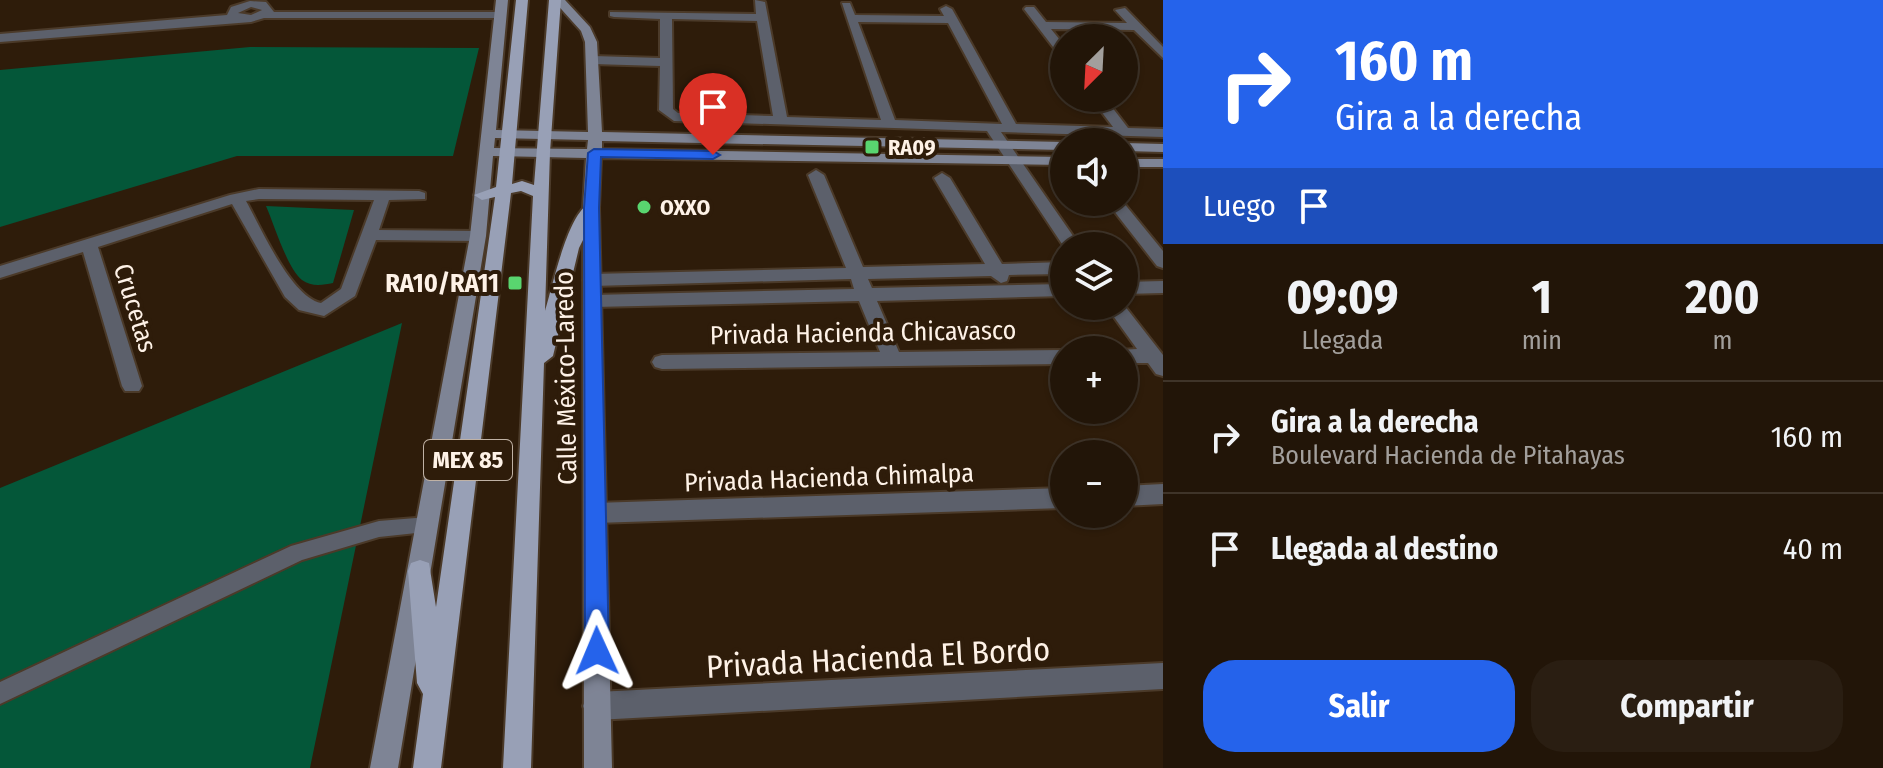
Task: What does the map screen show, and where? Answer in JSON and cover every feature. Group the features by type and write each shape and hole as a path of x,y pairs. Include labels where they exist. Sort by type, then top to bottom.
{"main road":[{"path":"498,143 511,102 522,0"},
{"name":"MEX 85","path":"517,768 543,144 557,0"},
{"path":"511,102 531,108 548,105"},
{"path":"493,192 528,187 541,194"},
{"name":"MEX 85","path":"427,768 493,192"},
{"path":"534,391 571,248 591,208"},
{"path":"420,571 434,720"}],"street":[{"name":"Calle México-Laredo","path":"557,0 586,30 593,60 595,145 591,208 598,768"},
{"path":"759,2 781,121"},
{"path":"0,38 236,13 261,6 368,4 445,11"},
{"path":"261,6 445,11 501,7 498,143 493,192 479,229 384,768"},
{"path":"1030,9 1050,34"},
{"path":"1121,10 1135,24"},
{"path":"890,124 848,11 948,15 1011,127"},
{"path":"0,30 236,13"},
{"path":"614,14 761,18"},
{"path":"666,15 666,110 674,117 1011,127 1050,131"},
{"path":"1043,25 1050,25"},
{"path":"1138,27 1163,54"},
{"path":"593,60 665,62"},
{"path":"991,127 1011,161 1062,232"},
{"path":"1138,137 1163,133"},
{"path":"1138,142 1163,148"},
{"path":"498,143 1050,161"},
{"path":"595,145 1050,146"},
{"path":"1138,163 1163,163"},
{"path":"816,175 892,358"},
{"path":"942,178 1008,291"},
{"path":"0,272 236,198 259,194 419,196"},
{"path":"236,198 291,293 305,306 324,310 349,292 383,196"},
{"path":"1126,216 1163,262"},
{"path":"372,229 479,229"},
{"name":"Crucetas","path":"89,244 132,386"},
{"path":"592,290 857,273 1050,268"},
{"path":"1138,280 1159,288"},
{"path":"1138,288 1159,288"},
{"path":"592,290 867,295 1050,290"},
{"path":"1126,320 1158,362"},
{"name":"Privada Hacienda Chicavasco","path":"662,362 1050,357"},
{"path":"1138,358 1158,362"},
{"path":"1138,495 1163,494"},
{"name":"Privada Hacienda Chimalpa","path":"595,513 1050,498"},
{"name":"Privada Hacienda El Bordo","path":"597,706 1163,676"}],"lane":[{"path":"0,693 298,552 379,529 428,525"}],"green space":[{"path":"250,47 479,48 453,156 237,156 0,227 0,70"},
{"path":"266,206 354,210 333,283 309,284 296,274"},
{"path":"402,323 310,768 0,768 0,488"}],"place":[{"name":"RA09","path":"872,147"},
{"name":"OXXO","path":"644,207"},
{"name":"RA10/RA11","path":"515,283"}],"route":[{"path":"597,651 591,208 594,153 713,155"}]}
